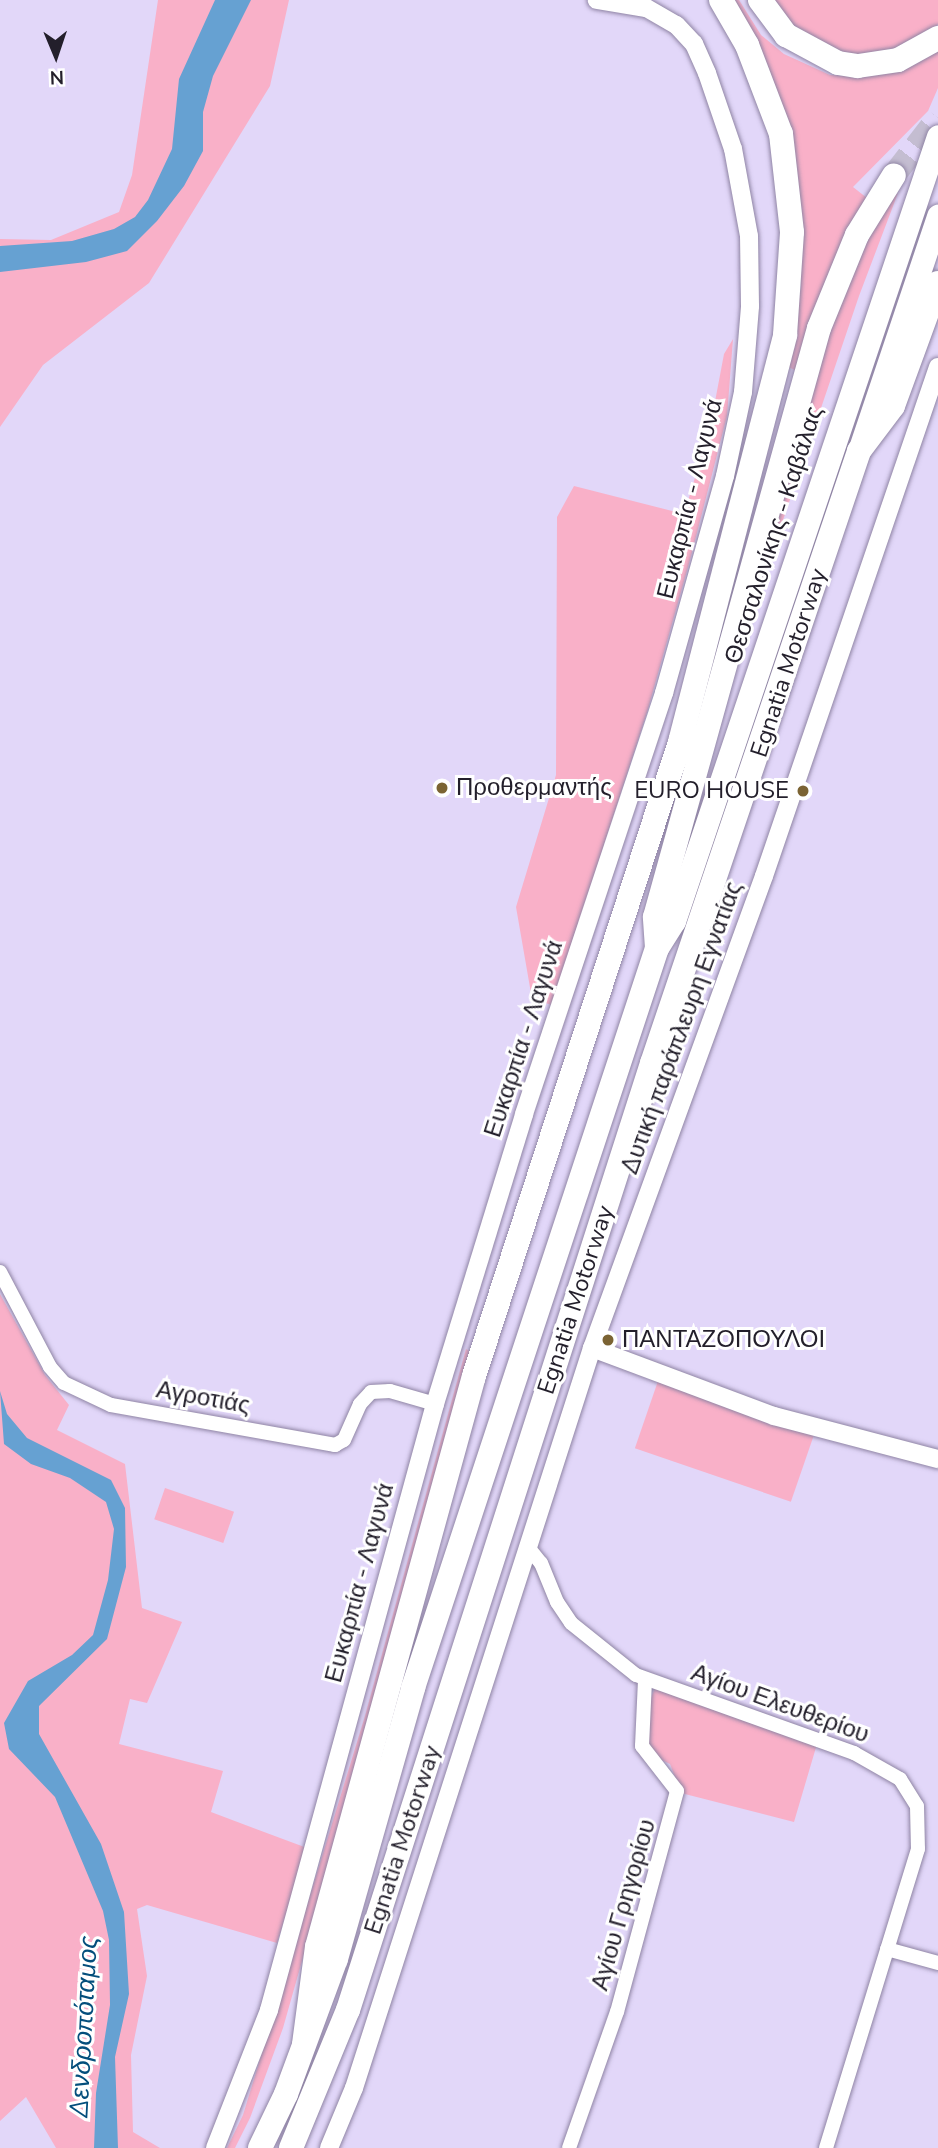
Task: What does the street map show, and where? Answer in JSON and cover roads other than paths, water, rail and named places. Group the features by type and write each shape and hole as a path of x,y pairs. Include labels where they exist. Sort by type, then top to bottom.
{"highway":[{"path":"304,2044 317,1947 466,1403 519,1226 680,742 785,335 792,232 781,134 751,55 721,0"},
{"path":"760,0 786,35 803,48 838,63 858,66 898,60 938,38"},
{"name":"Θεσσαλονίκης - Καβάλας","path":"657,948 674,921 938,136"},
{"name":"Egnatia Motorway","path":"260,2148 304,2044 336,1958 413,1688 657,948 655,917 807,365 843,264 894,175"},
{"path":"859,451 938,216"},
{"name":"Egnatia Motorway","path":"291,2148 348,2010 652,1063 859,451 893,407 938,284"}],"street":[{"name":"Ευκαρπία - Λαγυνά","path":"215,2148 272,1999 435,1404 524,1114 664,693 725,476 743,391 750,306 749,236 733,149 711,83 694,44 676,25 646,8 598,0"},
{"name":"Δυτική παράπλευρη Εγνατίας","path":"329,2148 354,2088 592,1348 764,876 938,367"},
{"name":"Αγροτιάς","path":"0,1272 50,1367 64,1383 111,1405 337,1445 344,1440 364,1398 373,1392 390,1391 435,1404"},
{"path":"592,1348 774,1416 937,1455"},
{"name":"Αγίου Ελευθερίου","path":"527,1546 541,1563 557,1602 571,1623 645,1679 825,1741 900,1779 917,1806 920,1835 826,2148"},
{"name":"Αγίου Γρηγορίου","path":"569,2148 617,2012 677,1791 642,1746 645,1679"},
{"path":"887,1949 938,1964"}],"water":[{"path":"215,0 251,0 213,76 203,112 203,151 184,186 157,221 127,251 86,262 0,272 0,246 72,241 114,229 135,217 148,200 172,149 179,79"},
{"path":"0,1391 7,1414 27,1438 111,1480 125,1508 126,1567 107,1639 39,1706 39,1734 101,1844 124,1912 129,1994 115,2057 118,2148 94,2148 96,2093 110,2005 109,1940 103,1911 55,1797 9,1749 4,1723 28,1681 72,1655 93,1635 108,1580 114,1529 106,1502 70,1478 31,1464 4,1444"}],"tunnel":[{"path":"894,175 938,118"}],"place":[{"name":"Προθερμαντής","path":"442,788"},
{"name":"EURO HOUSE","path":"803,791"},
{"name":"ΠΑΝΤΑΖΟΠΟΥΛΟΙ","path":"608,1340"}],"water label":[{"name":"Δενδροπόταμος","path":"84,2027"}]}
